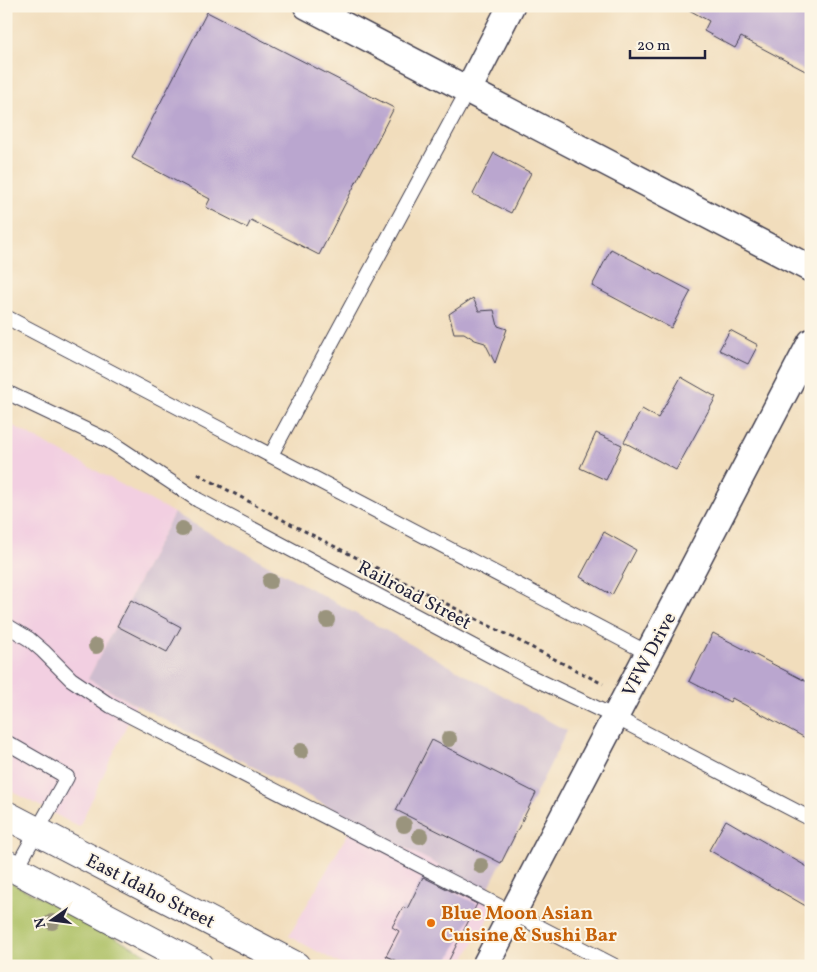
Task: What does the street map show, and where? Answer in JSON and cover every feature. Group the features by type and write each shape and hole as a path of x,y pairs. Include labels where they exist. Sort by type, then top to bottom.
{"main road":[{"name":"East Idaho Street","path":"6,815 296,966"},
{"path":"11,867 199,966"}],"street":[{"path":"307,6 811,269"},
{"path":"468,90 511,6"},
{"name":"VFW Drive","path":"485,966 811,342"}],"lane":[{"path":"271,455 468,90"},
{"path":"6,317 648,653"},
{"name":"Railroad Street","path":"6,392 109,441 198,500 527,675 620,706 811,820"},
{"path":"6,625 43,651 76,683 111,706 615,966"},
{"path":"6,742 67,777 36,831 11,867"}],"path":[{"path":"190,470 620,706"}],"shaded area":[{"path":"6,422 174,513 88,679 136,705 79,827 6,788"},
{"path":"174,513 567,731 487,891 88,679"},
{"path":"355,821 501,898 460,966 344,966 289,936"}],"green space":[{"path":"6,880 169,966 6,966"}],"building":[{"path":"682,6 811,6 811,74 741,37 735,48 704,31 709,21"},
{"path":"207,12 394,108 319,255 251,220 247,228 206,207 210,199 132,158"},
{"path":"494,153 531,173 511,213 473,194"},
{"path":"611,249 691,291 671,328 592,286"},
{"path":"473,298 479,311 494,310 498,326 507,329 495,363 485,343 475,340 464,333 454,333 449,314"},
{"path":"730,330 758,345 748,364 719,350"},
{"path":"681,377 716,397 676,470 624,442 642,409 658,418"},
{"path":"596,433 622,445 606,480 580,468"},
{"path":"604,532 636,550 612,595 580,577"},
{"path":"131,600 181,627 167,652 117,626"},
{"path":"713,633 811,684 811,741 732,698 730,702 689,681"},
{"path":"432,740 536,793 501,863 396,810"},
{"path":"726,820 811,869 811,909 709,850"},
{"name":"Blue Moon Asian Cuisine & Sushi Bar","path":"423,877 477,904 446,966 407,966 386,956 399,931 392,927 403,907 407,909"}],"place":[{"name":"Blue Moon Asian Cuisine & Sushi Bar","path":"431,923"}]}
